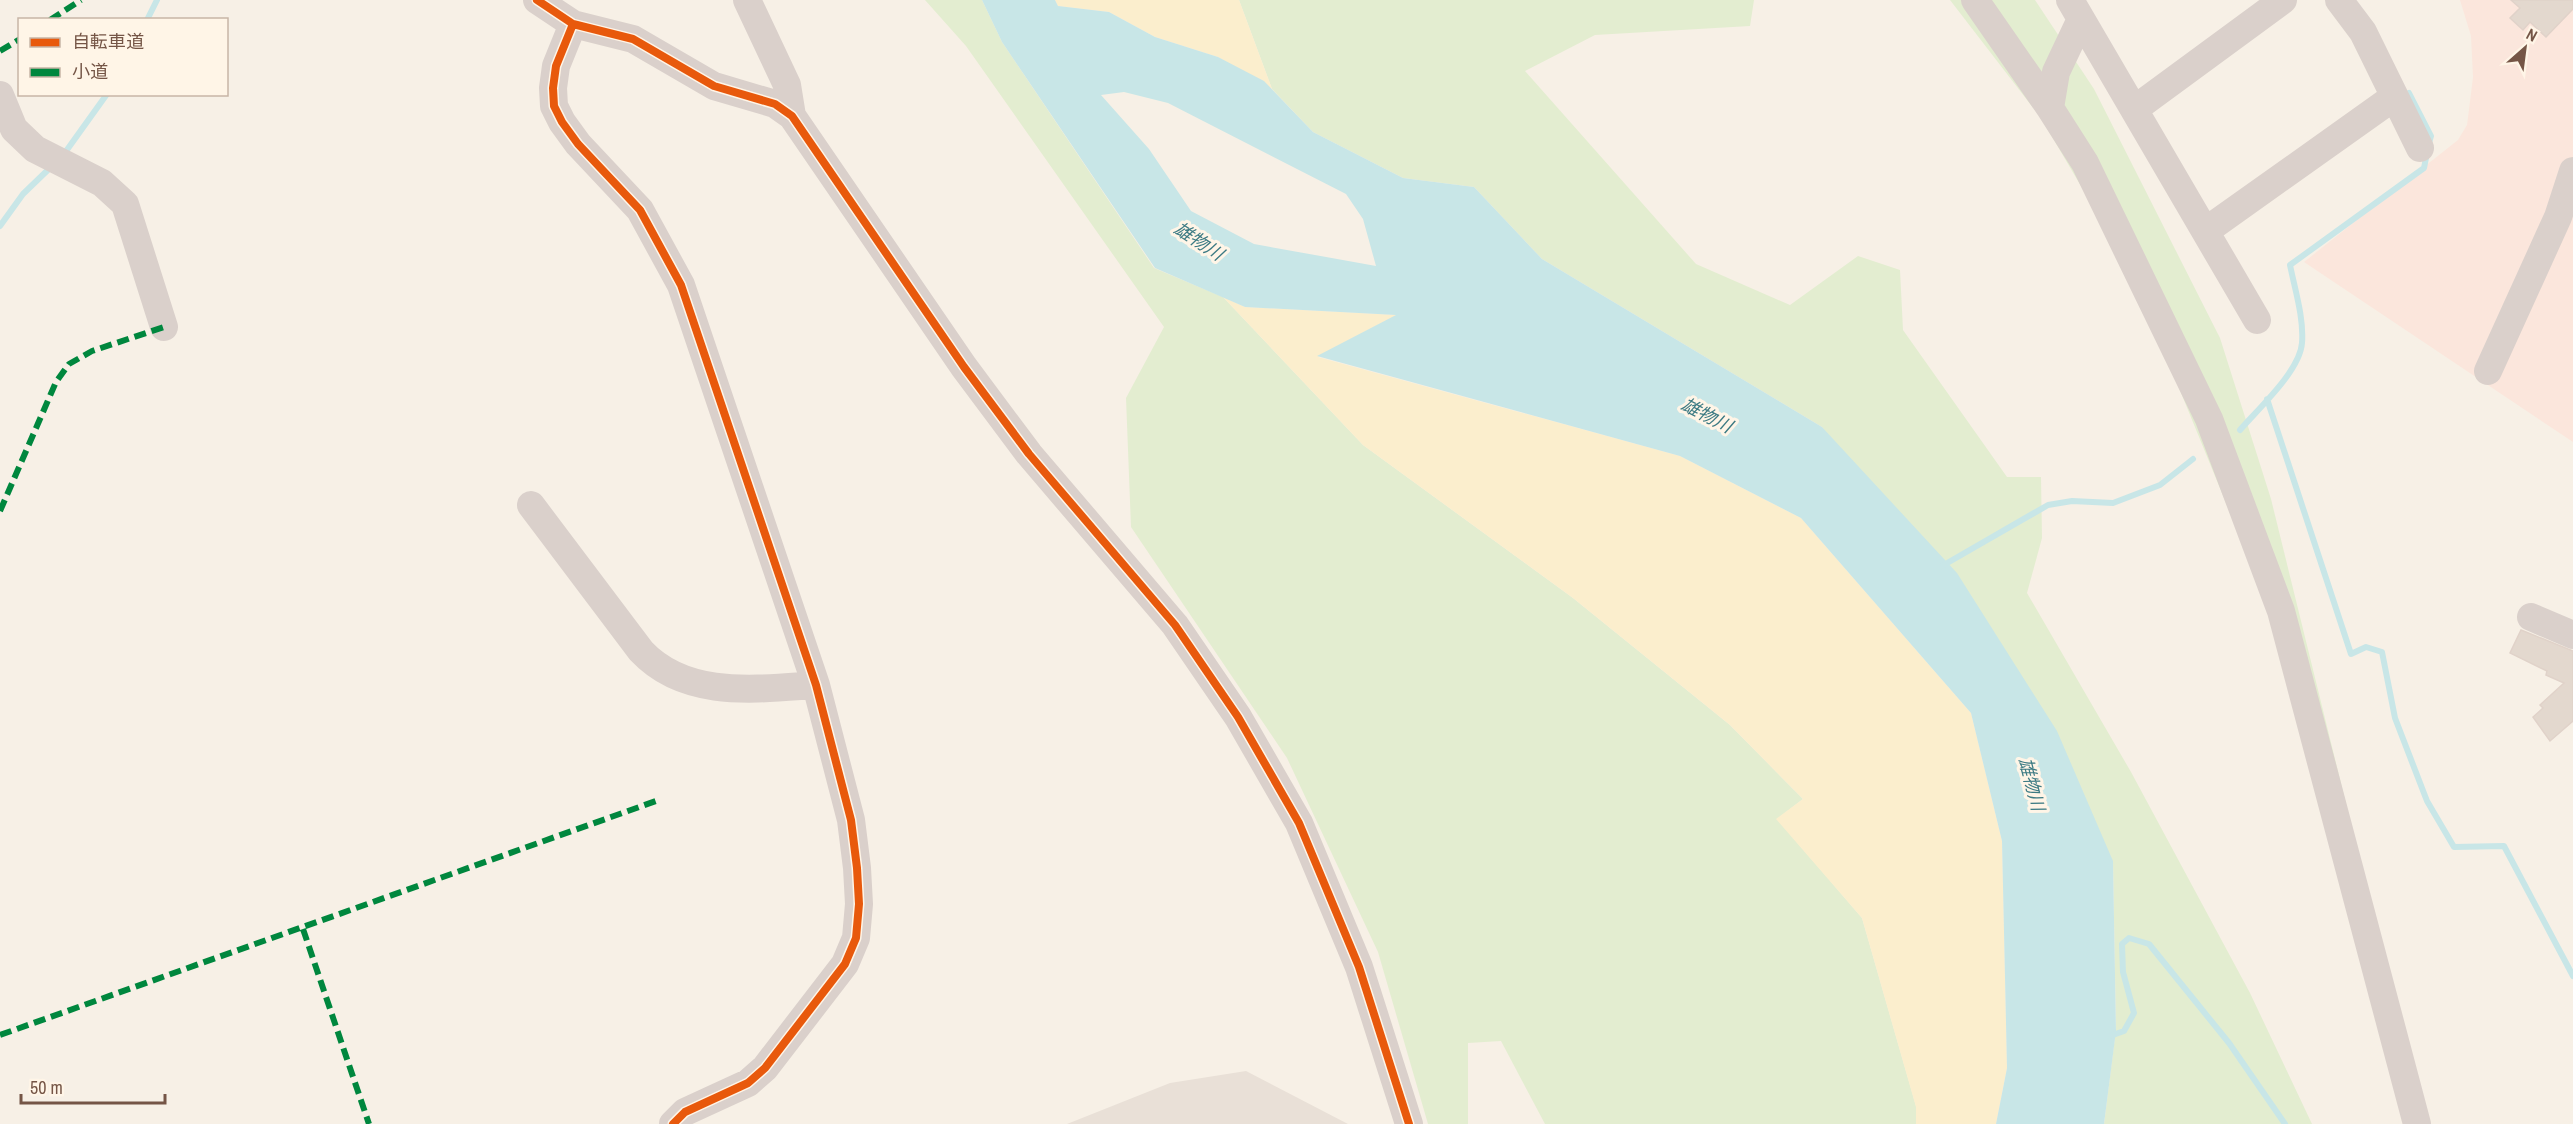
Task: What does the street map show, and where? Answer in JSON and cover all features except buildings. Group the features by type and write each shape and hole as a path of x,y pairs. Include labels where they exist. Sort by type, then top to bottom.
{"street":[{"path":"537,0 573,24 633,39 714,86 775,104 792,116 970,376 1029,454 1175,625 1238,717 1304,834 1359,967 1409,1124"},
{"path":"747,0 787,85 792,116"},
{"path":"1975,0 2085,163 2199,398 2263,559 2306,700 2417,1124"},
{"path":"2136,108 2283,0"},
{"path":"2339,0 2363,32 2420,148"},
{"path":"2050,108 2056,72 2076,9"},
{"path":"2076,9 2136,108 2257,320"},
{"path":"573,24 556,66 553,88 554,106 578,144 640,210 681,285 816,685 851,820 860,904 856,938 845,964 765,1068 748,1083 686,1112 673,1124"},
{"path":"0,94 14,129 36,149 102,183 125,204 164,327"},
{"path":"2207,230 2394,97"},
{"path":"2488,371 2558,217 2573,171"},
{"path":"531,505 641,651 663,671 694,683 723,688 816,685"},
{"path":"2531,617 2573,635"}],"shaded area":[{"path":"2460,0 2573,0 2573,442 2304,262 2458,140 2467,125 2473,77 2471,36"},
{"path":"1246,1071 1348,1124 1067,1124 1170,1083"}],"green space":[{"path":"925,0 982,0 1002,42 1154,268 1223,297 1363,445 1573,598 1730,725 1803,799 1777,819 1862,918 1916,1106 1916,1124 1545,1124 1501,1041 1468,1043 1468,1124 1428,1124 1378,952 1287,758 1131,527 1126,398 1164,327 966,46"},
{"path":"1239,0 1754,0 1750,26 1595,35 1525,71 1696,264 1790,305 1858,256 1900,270 1903,330 2007,477 2041,477 2042,538 2027,593 2131,772 2250,993 2312,1124 2104,1124 2116,1029 2113,862 1822,427 1542,259 1474,187 1403,178 1313,132 1272,89"},
{"path":"1950,0 2035,0 2094,89 2220,338 2271,499 2399,1019 2262,591 2132,273 2041,118"}],"sand":[{"path":"1055,0 1239,0 1272,89 1218,57 1155,37 1109,12 1058,6"},
{"path":"1223,297 1245,307 1397,315 1318,357 1680,456 1801,518 1971,713 2002,841 2007,1068 1996,1124 1916,1124 1916,1107 1862,918 1776,819 1803,799 1730,725 1573,598 1363,445"}],"water":[{"name":"雄物川","path":"982,0 1055,0 1058,6 1109,12 1155,37 1218,57 1264,81 1313,132 1403,178 1474,187 1542,259 1822,427 1957,573 2057,731 2113,861 2116,1031 2104,1124 1996,1124 2007,1068 2002,841 1971,713 1801,518 1680,456 1317,356 1396,315 1245,307 1155,268 1002,42","holes":["1124,92 1168,103 1346,194 1363,219 1376,266 1254,244 1191,211 1149,149 1101,95"]}],"waterway":[{"path":"148,18 157,0"},
{"path":"2409,93 2431,136 2429,143"},
{"path":"64,154 106,96"},
{"path":"2240,430 2277,389 2300,354 2302,324 2290,265 2424,168 2427,153"},
{"path":"0,226 23,194 53,165"},
{"path":"2267,399 2351,654 2366,647 2382,652 2395,718 2427,801 2454,847 2504,846 2573,976"},
{"path":"1942,566 2048,505 2072,501 2113,503 2160,485 2193,459"},
{"path":"2110,1036 2124,1031 2134,1013 2123,972 2122,944 2129,938 2149,944 2229,1043 2285,1124"}],"marked path":[{"path":"53,18 81,0"},
{"path":"0,51 18,40"},
{"path":"0,511 56,382 69,364 92,351 164,327"},
{"path":"0,1035 656,801"},
{"path":"303,929 369,1124"}],"cycle path":[{"path":"537,0 573,24 633,39 714,86 775,104 792,116 964,367 1029,454 1175,625 1238,717 1299,823 1359,967 1409,1124"},
{"path":"573,24 556,66 553,88 554,106 578,144 640,210 681,285 816,685 851,820 857,868 859,904 856,938 845,964 765,1068 748,1083 685,1112 673,1124"}]}
